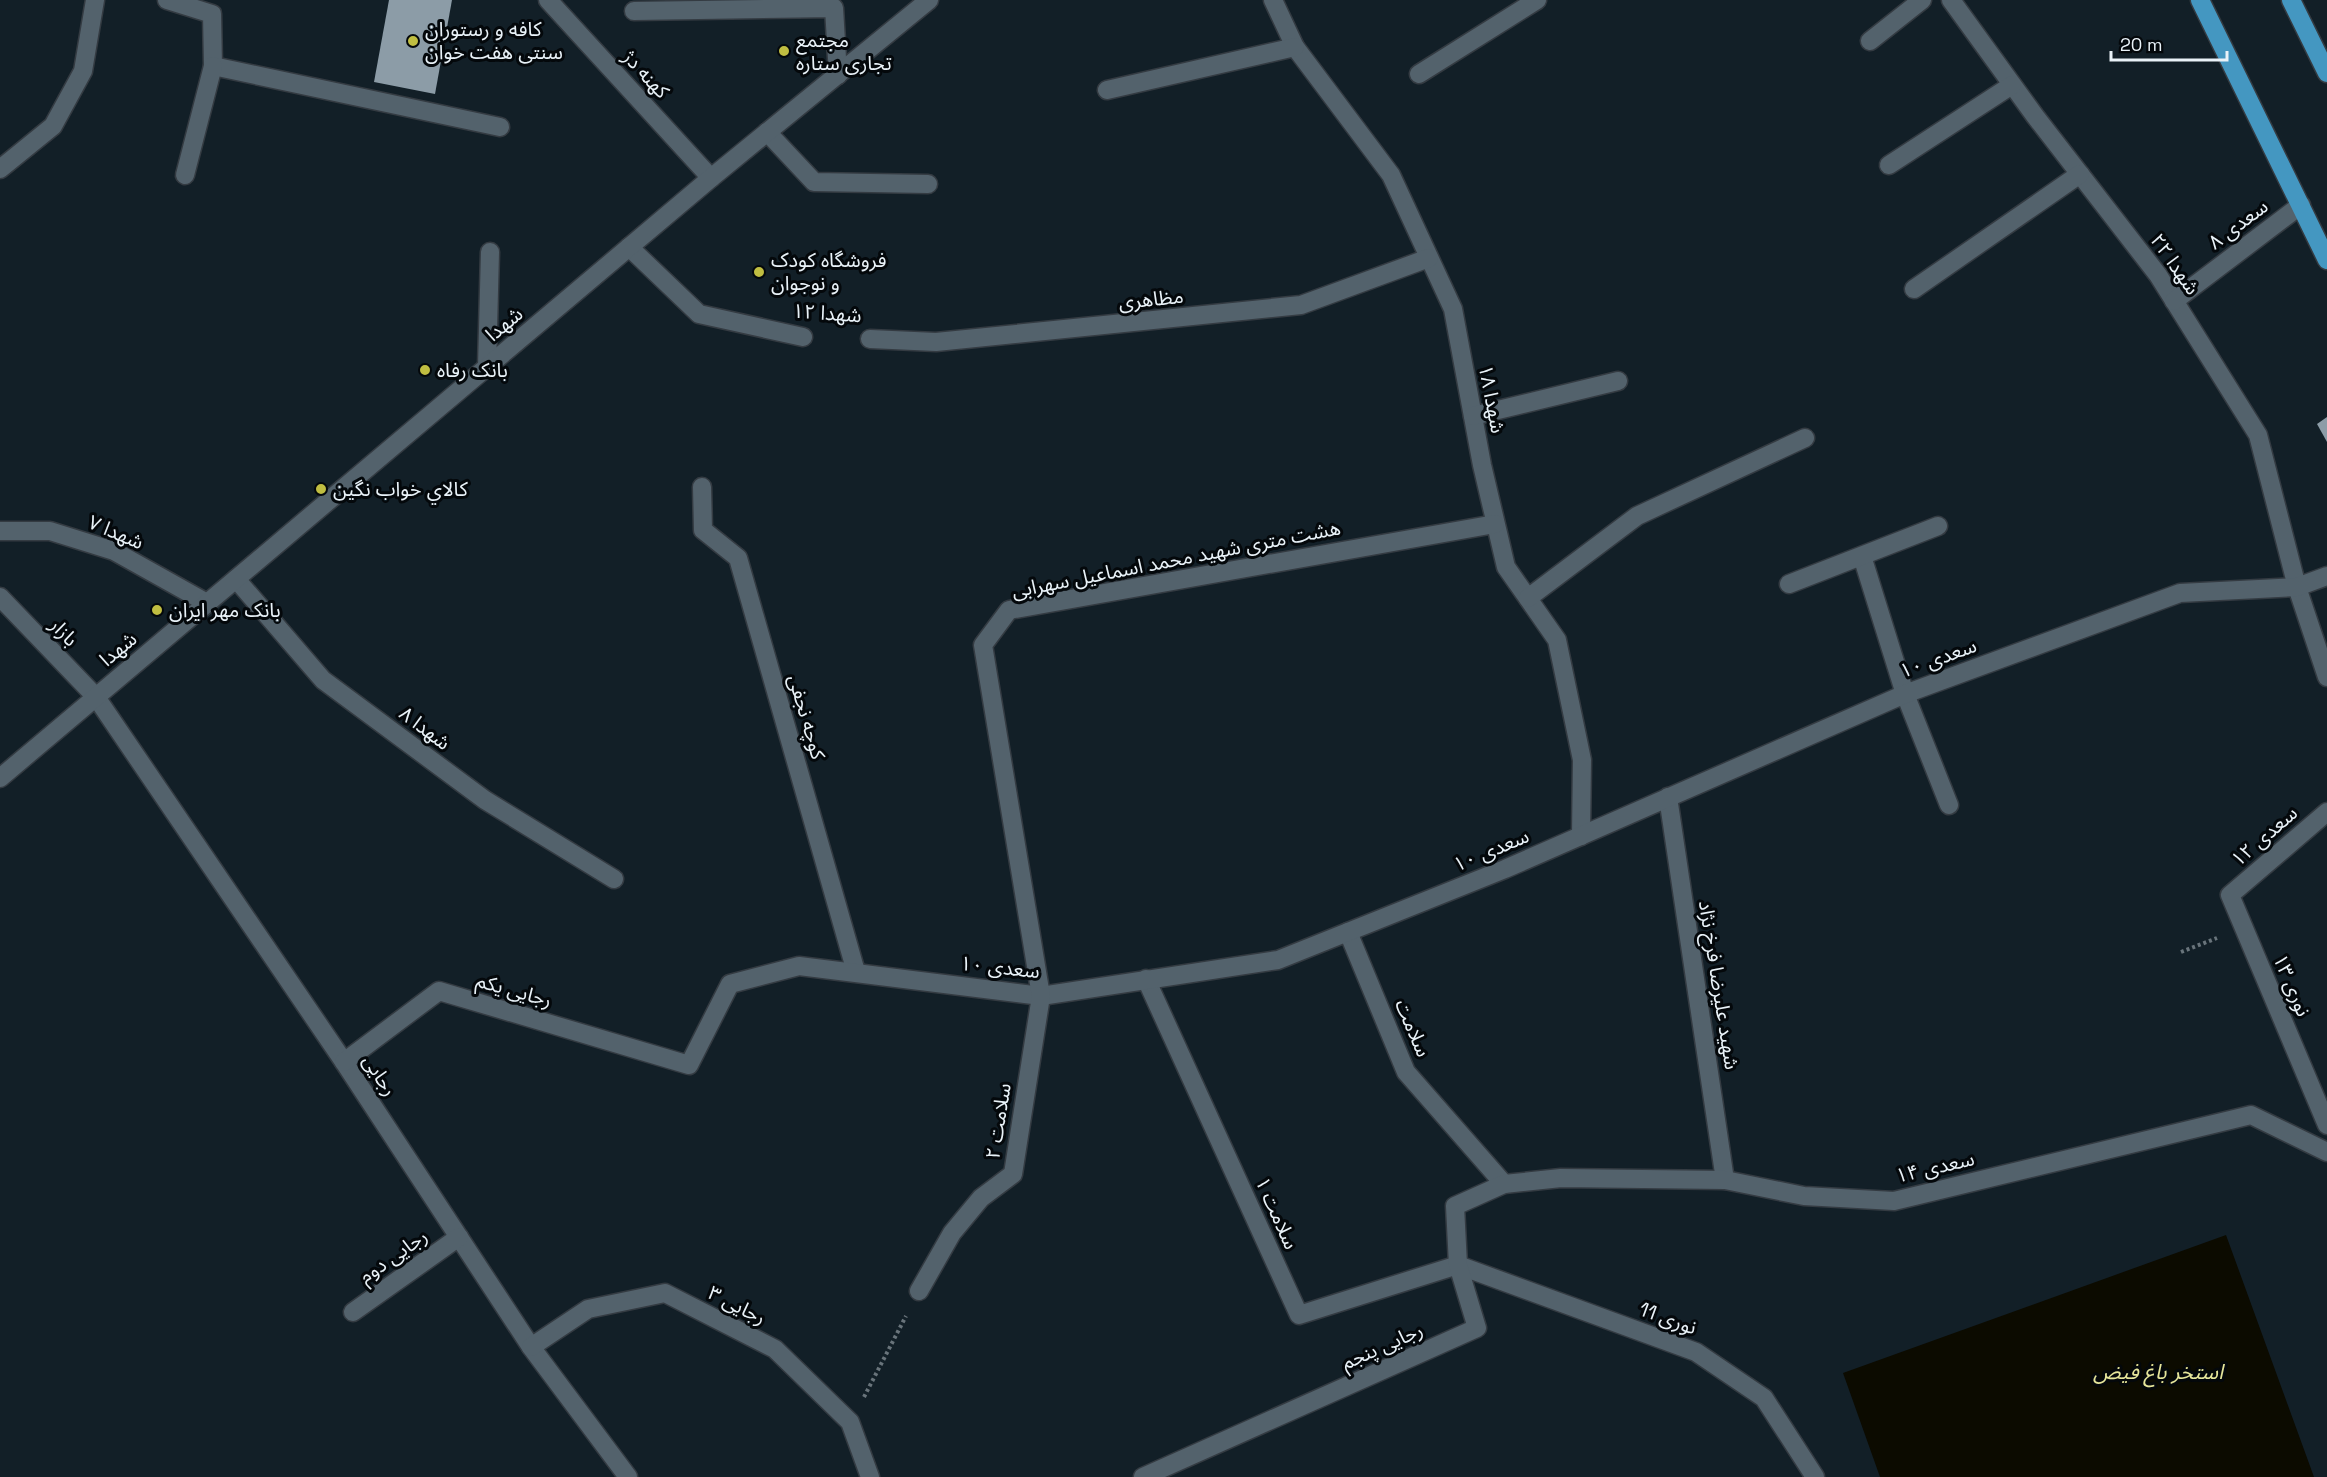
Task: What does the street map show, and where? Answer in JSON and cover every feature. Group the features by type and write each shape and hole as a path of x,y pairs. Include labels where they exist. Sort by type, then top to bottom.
{"main road":[{"path":"2200,0 2327,260"},
{"path":"2291,0 2327,73"}],"street":[{"path":"0,169 53,126 83,70 95,0"},
{"path":"167,0 212,14 213,66 185,175"},
{"name":"کهنه دژ","path":"548,0 711,178"},
{"name":"شهدا","path":"0,778 711,178 929,0"},
{"name":"شهدا ۱۸","path":"1273,0 1295,47 1391,175 1453,309 1495,524 1506,567 1557,640 1582,760 1581,836"},
{"path":"1419,74 1538,0"},
{"path":"1870,41 1922,0"},
{"name":"شهدا ۲۲","path":"1951,0 2012,85 2158,275 2258,435 2297,587 2327,677"},
{"path":"634,11 834,8 838,75"},
{"path":"1107,90 1295,47"},
{"path":"213,66 500,127"},
{"path":"1889,165 2012,85"},
{"path":"767,132 814,182 928,184"},
{"path":"1914,289 2080,174"},
{"name":"سعدی ۸","path":"2174,301 2301,205"},
{"name":"شهدا ۱۲","path":"629,247 699,314 803,337"},
{"path":"487,367 490,252"},
{"name":"مظاهری","path":"870,339 936,342 1301,305 1429,258"},
{"path":"1473,416 1618,381"},
{"path":"1528,598 1637,516 1805,438"},
{"name":"کوچه نجفی","path":"702,487 703,530 738,558 856,972"},
{"name":"هشت متری شهید محمد اسماعیل سهرابی","path":"1041,996 983,645 1009,610 1495,524"},
{"path":"1789,584 1938,526"},
{"name":"شهدا ۷","path":"0,531 50,531 114,551 207,603"},
{"path":"1862,556 1905,694 1949,805"},
{"name":"سعدی ۱۰","path":"689,1065 730,984 799,966 1041,996 1278,960 1505,869 1905,694 2180,593 2297,587 2327,576"},
{"name":"شهدا ۸","path":"236,579 323,680 485,800 614,879"},
{"name":"بازار","path":"0,597 96,697"},
{"name":"رجایی","path":"96,697 344,1062 531,1347 624,1476"},
{"name":"شهید علیرضا فرخ نژاد","path":"1668,797 1725,1180"},
{"name":"سعدی ۱۲","path":"2230,895 2327,812"},
{"name":"نوری ۱۳","path":"2230,895 2327,1125"},
{"name":"سلامت","path":"1348,932 1406,1072 1504,1184"},
{"name":"سلامت ۱","path":"1146,979 1299,1315 1458,1265"},
{"name":"رجایی یکم","path":"344,1062 439,991 689,1065"},
{"name":"سلامت ۲","path":"919,1291 952,1233 981,1198 1013,1174 1041,996"},
{"name":"سعدی ۱۴","path":"1504,1184 1561,1178 1725,1180 1804,1196 1894,1200 2251,1115 2327,1152"},
{"name":"رجایی پنجم","path":"1143,1477 1477,1328 1458,1265 1455,1206 1504,1184"},
{"name":"رجایی دوم","path":"353,1312 459,1237"},
{"name":"نوری 11","path":"1458,1265 1696,1352 1764,1398 1815,1477"},
{"name":"رجایی ۳","path":"531,1347 588,1309 665,1293 775,1349 850,1422 870,1477"}],"path":[{"path":"2181,952 2243,928"},
{"path":"850,1422 919,1291"}],"water":[{"name":"استخر باغ فیض","path":"2226,1235 2314,1477 1880,1477 1843,1373"}],"building":[{"name":"کافه و رستوران سنتی هفت خوان","path":"389,0 452,0 435,94 374,82"},
{"path":"2327,417 2327,442 2317,424"}],"place":[{"name":"کافه و رستوران سنتی هفت خوان","path":"413,41"},
{"name":"مجتمع تجاری ستاره","path":"784,51"},
{"name":"فروشگاه کودک و نوجوان","path":"759,272"},
{"name":"بانک رفاه","path":"425,370"},
{"name":"كالاي خواب نگين","path":"321,489"},
{"name":"بانک مهر ایران","path":"157,610"}]}
